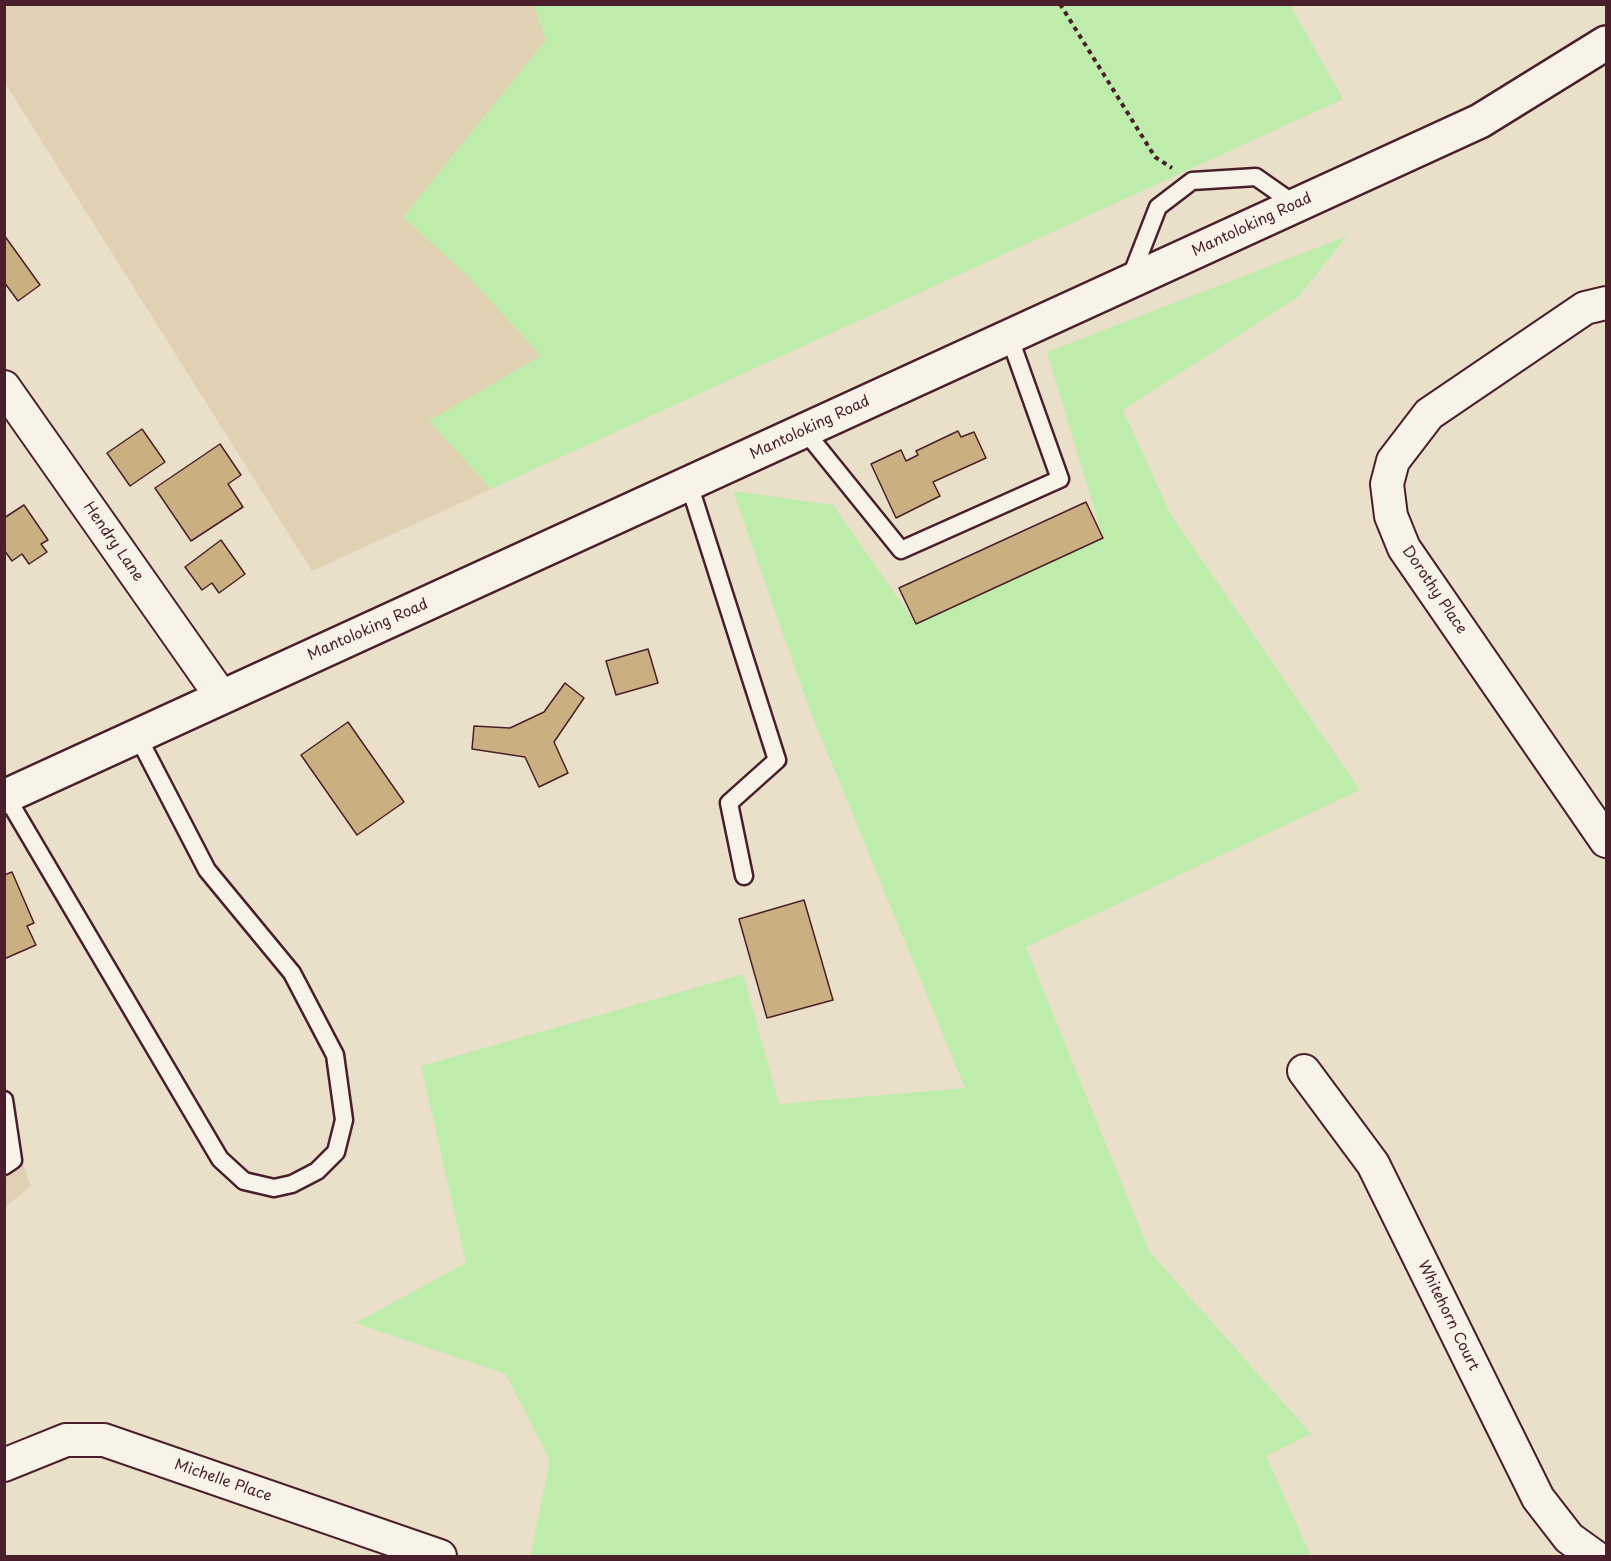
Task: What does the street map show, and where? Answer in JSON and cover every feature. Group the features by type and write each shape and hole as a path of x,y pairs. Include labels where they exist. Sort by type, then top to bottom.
{"main road":[{"name":"Mantoloking Road","path":"5,797 221,696 1480,121 1606,43"}],"street":[{"name":"Dorothy Place","path":"1606,303 1586,308 1429,414 1393,461 1387,484 1391,516 1404,548 1606,841"},
{"name":"Hendry Lane","path":"4,387 221,696"},
{"name":"Whitehorn Court","path":"1304,1071 1372,1164 1538,1498 1569,1538 1594,1557"},
{"name":"Michelle Place","path":"4,1465 66,1440 104,1440 440,1557"}],"lane":[{"path":"1129,281 1158,207 1192,181 1256,177 1296,205"},
{"path":"804,430 901,550 1060,479 1010,336"},
{"path":"689,484 777,760 729,803 744,876"},
{"path":"5,797 220,1159 244,1181 274,1188 292,1184 317,1171 336,1152 344,1120 334,1055 292,973 207,870 137,735"},
{"path":"4,1100 13,1160 4,1166"}],"path":[{"path":"1060,4 1155,157 1192,181"}],"shaded area":[{"path":"5,5 534,5 546,40 403,217 469,277 541,356 429,421 491,489 312,571 5,83"},
{"path":"4,1109 31,1186 5,1207 4,1207"}],"green space":[{"path":"534,5 1290,5 1343,99 491,489 429,421 541,356 469,277 403,217 546,40"},
{"path":"1347,236 1298,297 1123,410 1171,515 1360,790 1026,947 1149,1251 1311,1434 1266,1456 1311,1556 530,1556 550,1461 506,1374 355,1323 466,1263 421,1066 743,974 779,1104 965,1088 809,708 733,491 833,505 916,624 1103,538 1047,352"}],"building":[{"path":"4,235 40,285 18,301 4,282"},
{"path":"142,429 165,462 130,486 107,453"},
{"path":"958,431 961,437 974,432 986,458 933,482 940,496 896,518 871,464 901,450 906,461 918,455 916,451"},
{"path":"220,444 241,475 228,484 243,507 191,541 155,488"},
{"path":"1086,502 1103,538 916,624 899,588"},
{"path":"24,505 48,540 41,544 47,552 29,564 22,554 12,561 4,550 4,518"},
{"path":"221,540 245,574 219,593 212,583 202,590 185,567"},
{"path":"648,649 658,683 616,695 606,661"},
{"path":"565,683 584,698 554,742 568,773 539,787 525,757 472,749 474,726 510,728 544,712"},
{"path":"348,722 404,802 357,835 301,755"},
{"path":"12,872 34,923 27,926 36,945 4,959 4,875"},
{"path":"804,900 833,1000 767,1018 739,919"}]}
